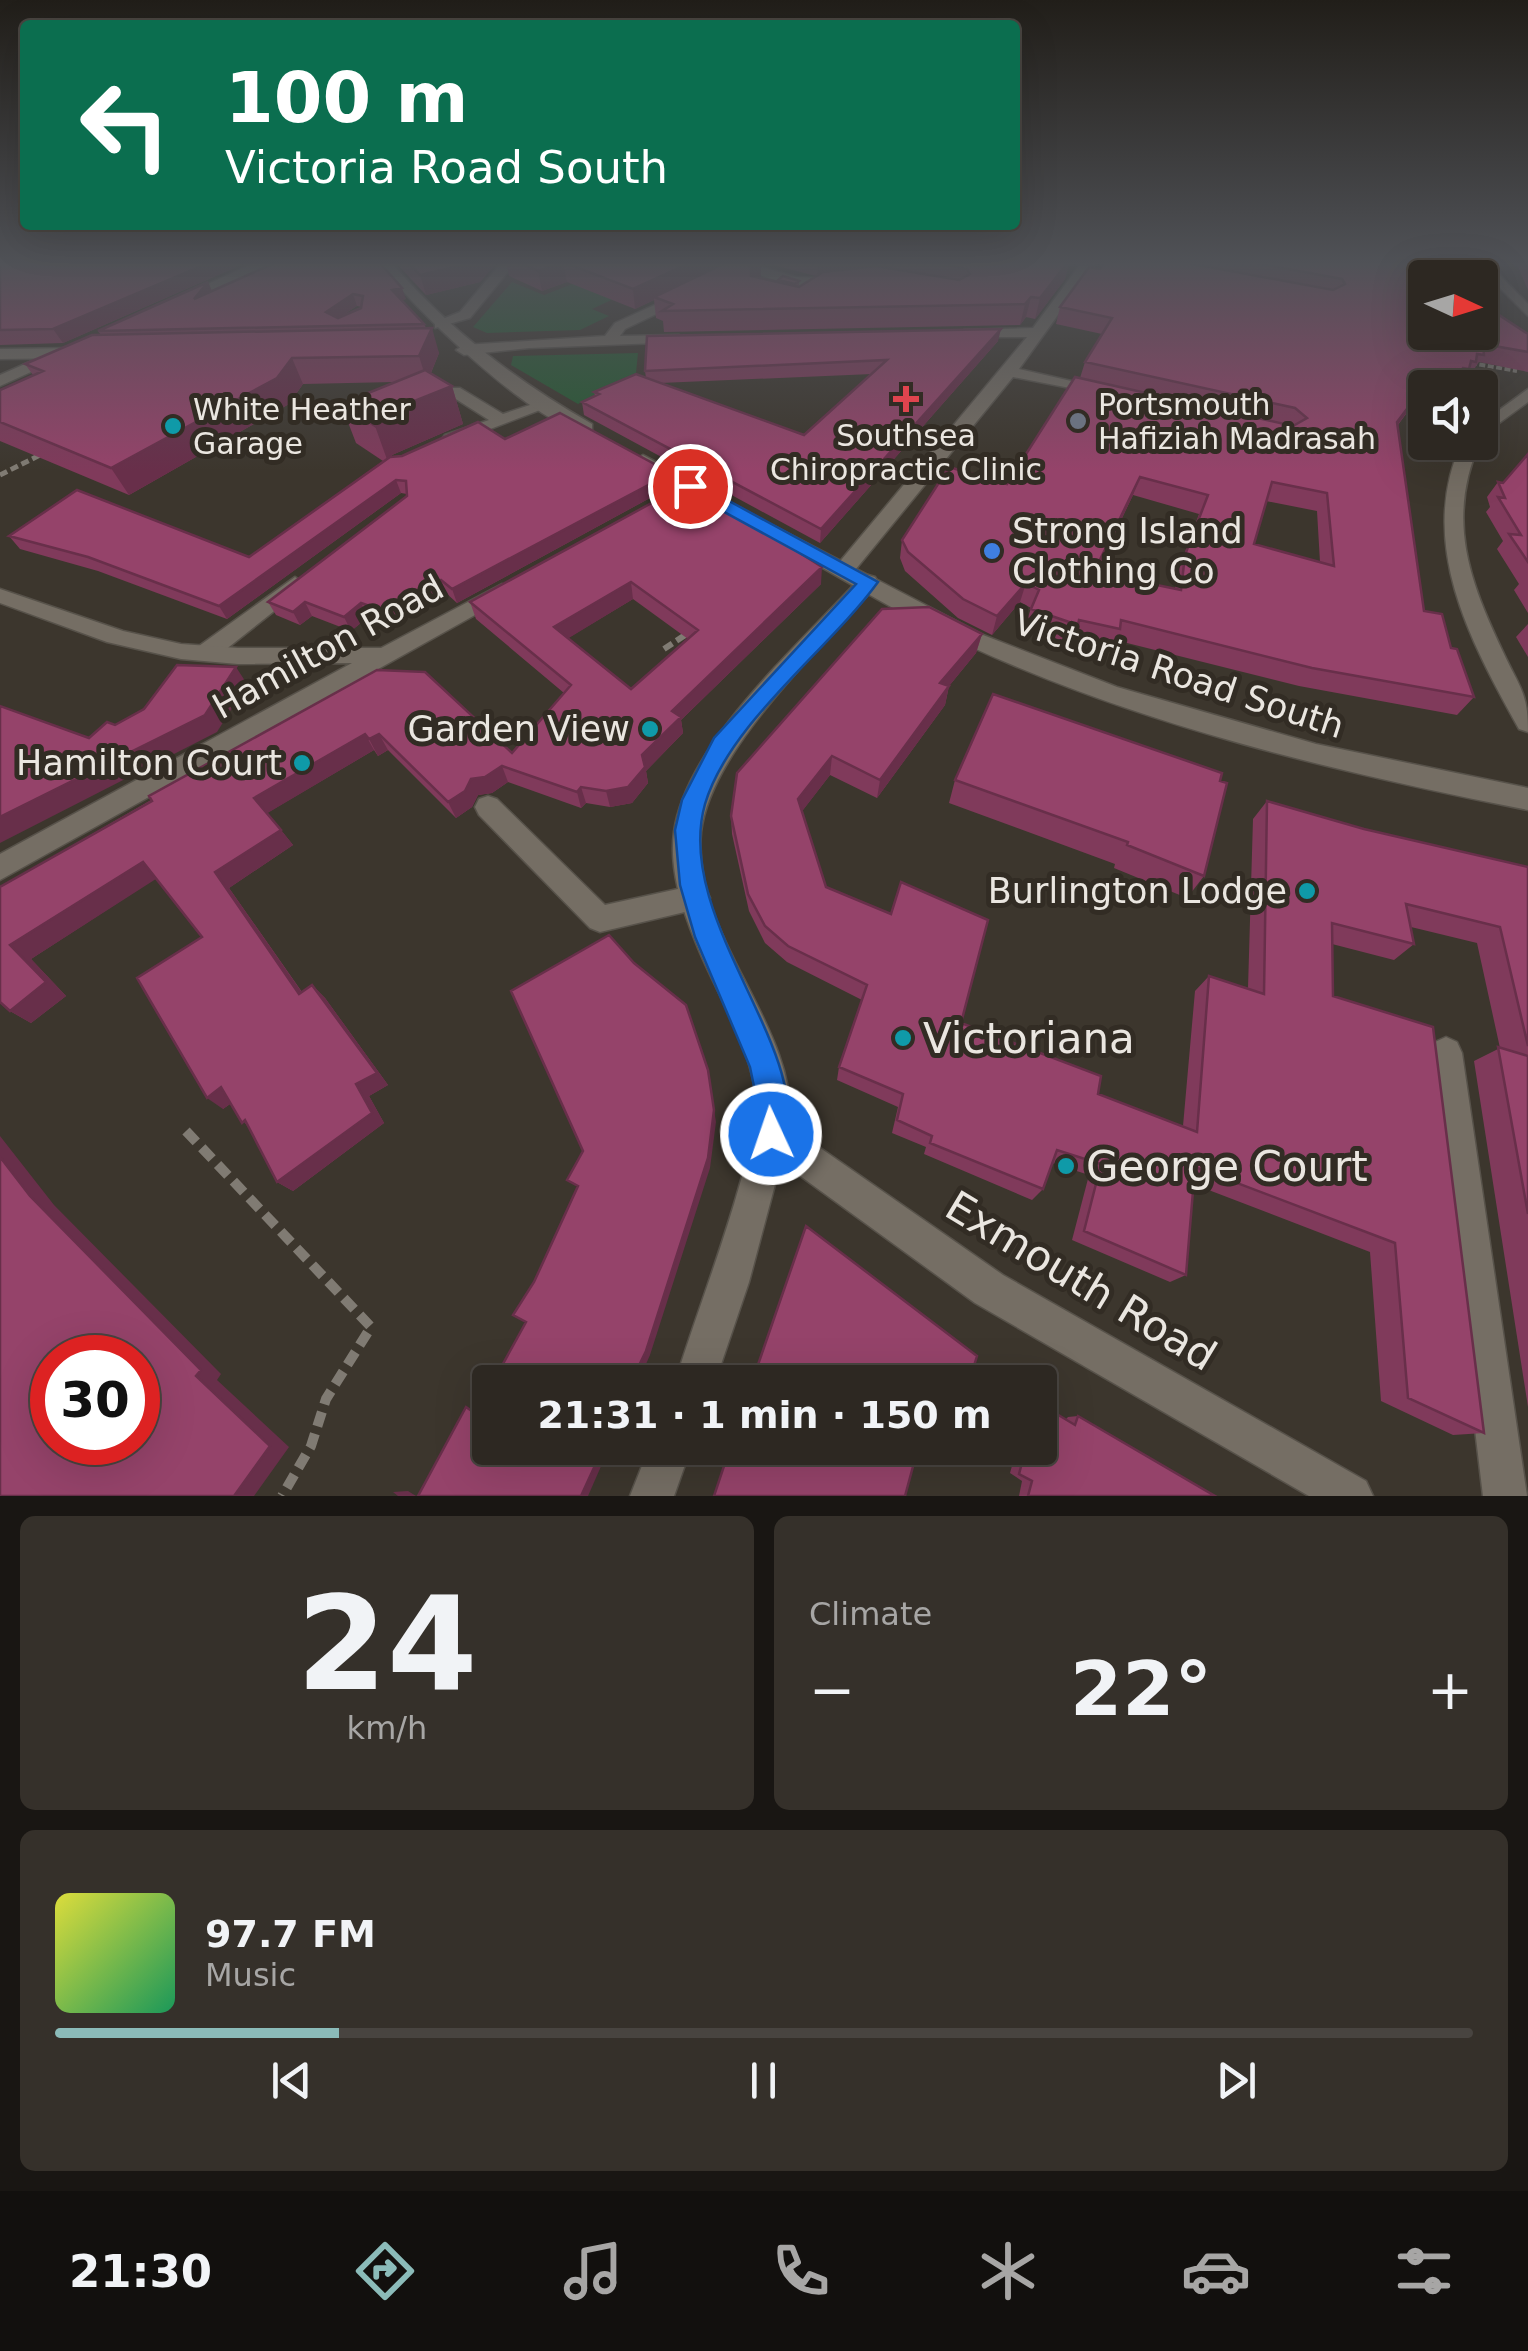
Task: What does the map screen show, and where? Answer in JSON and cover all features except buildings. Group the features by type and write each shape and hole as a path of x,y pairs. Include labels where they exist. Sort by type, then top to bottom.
{"street":[{"name":"Victoria Road South","path":"443,332 545,405 972,638 1080,682 1204,723 1359,766 1528,799"},
{"path":"456,332 451,341 502,344 687,339"},
{"path":"609,341 616,332"},
{"path":"960,333 1038,332"},
{"path":"700,1365 748,1221 771,1134 774,1106 765,1066 708,937 696,898 687,830 708,766 722,744 856,576 1038,332"},
{"path":"0,354 62,353 98,345"},
{"path":"0,381 62,353"},
{"path":"1009,371 1120,396"},
{"path":"454,391 501,420"},
{"path":"1498,418 1528,394"},
{"path":"429,448 545,405"},
{"path":"1462,460 1452,494 1458,559 1486,642 1528,722"},
{"path":"660,504 690,486"},
{"path":"207,652 312,572"},
{"name":"Hamilton Road","path":"0,868 517,582"},
{"path":"0,596 59,613 118,638 158,648 384,656"},
{"path":"488,807 600,919 696,898"},
{"path":"1446,1053 1505,1496"},
{"name":"Exmouth Road","path":"771,1134 990,1289 1351,1496"},
{"path":"652,1496 664,1465"}],"path":[{"path":"1454,359 1528,373"},
{"path":"0,475 48,451"},
{"path":"664,649 698,627"},
{"path":"186,1132 371,1327 326,1400 312,1446 282,1496"}],"green space":[{"path":"638,353 636,373 578,404 511,365 513,356"}],"place":[{"name":"Southsea Chiropractic Clinic","path":"906,399"},
{"name":"Portsmouth Hafiziah Madrasah","path":"1078,421"},
{"name":"White Heather Garage","path":"173,426"},
{"name":"Strong Island Clothing Co","path":"992,551"},
{"name":"Garden View","path":"650,729"},
{"name":"Hamilton Court","path":"302,763"},
{"name":"Burlington Lodge","path":"1307,891"},
{"name":"Victoriana","path":"903,1038"},
{"name":"George Court","path":"1066,1166"}],"route":[{"path":"690,486 868,582 722,744 694,800 687,830 693,885 708,937 765,1066 774,1106 771,1134"}]}
